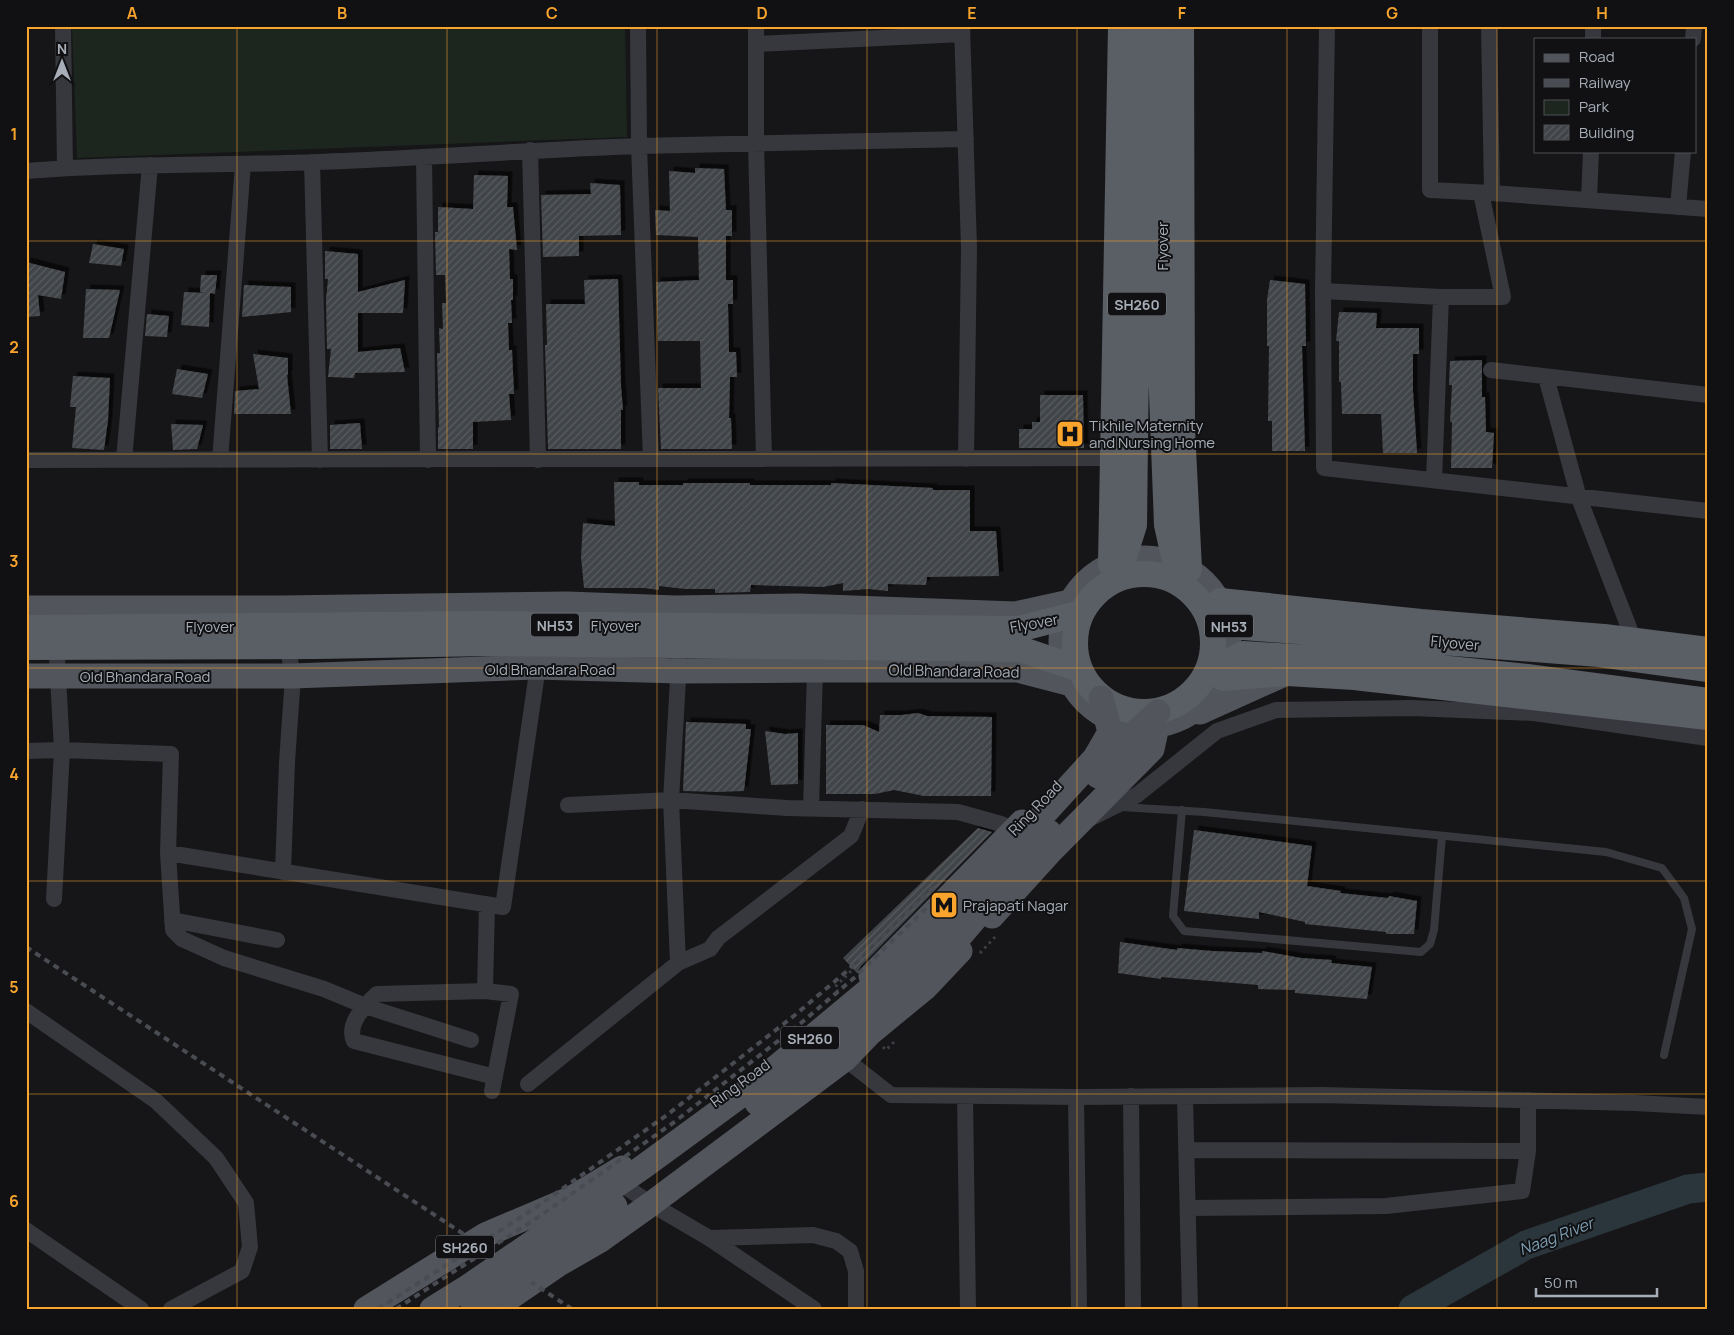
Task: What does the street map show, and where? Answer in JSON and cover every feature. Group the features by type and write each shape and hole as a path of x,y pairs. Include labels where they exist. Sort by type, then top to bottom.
{"highway":[{"name":"SH260","path":"1114,572 1113,458 1122,26"},
{"name":"Flyover","path":"26,628 495,624 1019,628 1075,608 1090,599 1102,588 1114,572 1134,526 1140,26"},
{"name":"Flyover","path":"1162,26 1161,368 1167,525 1185,576 1194,594 1243,627 1599,654 1708,669"},
{"path":"1180,26 1182,429 1185,576"},
{"name":"Flyover","path":"1114,572 1185,576"},
{"name":"Flyover","path":"1213,605 1215,676"},
{"name":"NH53","path":"1213,605 1604,637 1708,650"},
{"name":"Flyover","path":"1075,608 1075,676"},
{"path":"1417,685 1421,622"},
{"name":"Flyover","path":"26,647 491,643 1020,649 1075,676 1088,685 1099,705 1138,713 1156,729 1178,705 1243,654 1391,663 1527,677 1708,701"},
{"path":"1215,676 1287,673 1354,677 1708,717"}],"main road":[{"name":"NH53","path":"26,608 281,608 567,604 676,608 799,606 1015,614 1075,608"},
{"name":"Old Bhandara Road","path":"26,676 293,676 536,667 679,672 1018,670 1075,676"},
{"path":"493,1309 559,1264 599,1241 845,1059 870,1034 926,986 1077,824 1156,729 1287,673"},
{"name":"Ring Road","path":"366,1309 485,1235 572,1198 610,1176 797,1042 846,1002 1054,789 1101,735 1099,705"},
{"name":"Ring Road","path":"432,1309 469,1286 643,1167 755,1085 931,938 1095,758 1110,732 1099,705"},
{"name":"Ring Road","path":"473,1309 804,1068 948,950 1131,736 1156,729"}],"street":[{"path":"63,26 65,168"},
{"path":"638,26 639,146 652,460"},
{"path":"756,26 756,143 764,459"},
{"path":"1327,26 1323,291 1324,468 1708,511"},
{"path":"1430,26 1430,190 1708,209"},
{"path":"1323,291 1503,297 1486,193 1489,26"},
{"path":"756,44 962,30 970,248 966,459"},
{"path":"26,170 150,165 312,162 639,146 966,139"},
{"path":"530,150 538,460"},
{"path":"1589,200 1591,152"},
{"path":"1678,207 1683,152"},
{"path":"424,157 428,460"},
{"path":"312,162 320,460"},
{"path":"220,460 243,164"},
{"path":"124,460 150,165"},
{"path":"1434,480 1441,296"},
{"path":"1491,370 1708,395"},
{"path":"1546,376 1579,498 1632,638 1708,650"},
{"path":"26,460 1113,458"},
{"path":"168,853 503,906 536,667 543,645 537,605"},
{"path":"54,608 62,750 54,899"},
{"path":"281,608 293,676 287,762 283,872"},
{"path":"676,608 679,672 671,800 678,963"},
{"path":"811,808 815,670"},
{"path":"1077,824 1116,807 1137,795 1217,731 1276,710 1412,708 1534,713 1708,738"},
{"path":"26,751 62,750 171,754 168,853 173,930 182,939 224,958 324,989 365,1006 471,1040"},
{"path":"568,805 671,800 811,808 958,812 1001,824 1013,830"},
{"path":"528,1084 678,963 710,949 718,938 851,836 862,809"},
{"path":"485,990 487,904"},
{"path":"172,920 277,940"},
{"path":"485,990 511,994 493,1084 354,1041 351,1029 365,1006 377,994 485,990"},
{"path":"26,1012 156,1101 216,1158 246,1202 250,1247 242,1271 171,1309"},
{"path":"845,1059 891,1096 1322,1095 1635,1103 1708,1107"},
{"path":"965,1096 968,1309"},
{"path":"1131,1096 1133,1309"},
{"path":"1185,1096 1190,1309"},
{"path":"1076,1097 1079,1309"},
{"path":"1188,1208 1386,1206 1522,1191 1528,1151 1528,1100"},
{"path":"1186,1150 1528,1151"},
{"path":"610,1176 651,1204 709,1238 814,1309"},
{"path":"26,1230 140,1309"},
{"path":"709,1238 813,1235 836,1242 850,1251 856,1271 856,1309"}],"lane":[{"path":"1116,807 1182,810 1606,852 1662,868 1684,898 1692,929 1664,1055"},
{"path":"1182,810 1173,916 1184,931 1421,952 1430,944 1434,930 1442,836"}],"green space":[{"path":"72,26 625,26 627,137 77,158"}],"building":[{"path":"695,168 724,169 726,210 732,210 732,236 726,236 726,280 733,280 733,304 728,304 729,352 736,352 737,377 730,377 729,418 731,418 732,449 661,449 658,388 701,388 700,341 658,341 656,282 699,280 698,237 656,235 655,210 670,211 669,171 695,173"},
{"path":"474,175 508,176 507,207 513,207 517,250 509,249 510,279 513,279 513,300 511,300 512,323 508,323 509,350 512,350 514,394 509,394 511,420 473,422 473,449 438,449 437,353 440,353 439,328 443,329 442,303 446,303 445,275 436,275 435,232 438,232 438,207 473,209"},
{"path":"590,183 620,185 621,235 579,236 579,256 543,257 541,195 591,194"},
{"path":"93,244 124,249 121,266 89,263"},
{"path":"325,251 358,254 358,292 405,280 403,313 358,313 358,352 400,348 405,372 355,373 354,378 328,377 331,349 327,349 326,299 328,279 325,279"},
{"path":"26,262 65,272 61,299 38,295 40,316 26,317"},
{"path":"201,275 217,275 215,294 210,293 209,327 181,325 184,292 205,293 200,292"},
{"path":"618,279 623,410 621,410 621,449 548,449 545,345 547,345 546,304 585,304 584,280"},
{"path":"1270,280 1305,284 1306,346 1302,346 1305,451 1272,451 1272,421 1268,421 1269,346 1267,346 1267,300"},
{"path":"244,285 291,287 291,312 242,317"},
{"path":"86,289 120,290 109,338 83,338"},
{"path":"1339,312 1377,313 1376,328 1419,328 1419,354 1413,354 1417,453 1383,453 1381,414 1342,414 1341,382 1339,382 1339,341 1336,341"},
{"path":"147,314 169,316 167,337 145,336"},
{"path":"253,354 288,358 287,375 291,414 234,414 235,391 259,389"},
{"path":"1482,360 1482,397 1485,397 1486,432 1494,433 1492,468 1451,468 1452,422 1450,422 1452,385 1449,385 1450,361"},
{"path":"177,369 208,374 202,398 172,394"},
{"path":"73,376 110,378 104,450 72,448 76,407 70,407"},
{"path":"1040,395 1083,395 1084,448 1019,448 1019,429 1032,429 1032,422 1040,422"},
{"path":"360,423 362,449 330,449 330,425"},
{"path":"171,424 203,425 197,449 173,450"},
{"path":"614,482 639,482 639,485 750,483 750,485 831,485 831,483 933,488 933,490 970,490 970,531 996,531 999,576 927,577 926,585 888,584 888,591 868,589 843,591 843,583 823,587 751,585 750,592 715,593 715,589 685,589 659,586 659,590 644,588 584,588 581,557 583,523 615,526"},
{"path":"918,713 927,716 992,717 991,796 924,796 894,790 875,794 826,794 826,725 863,725 879,732 880,715"},
{"path":"686,722 746,724 746,729 751,729 744,791 683,791"},
{"path":"765,731 785,734 798,733 798,784 771,785"},
{"path":"978,828 992,832 861,966 857,973 843,958"},
{"path":"1194,830 1312,846 1307,886 1341,891 1340,893 1388,898 1389,896 1417,901 1414,934 1386,934 1386,932 1305,924 1305,922 1259,912 1259,919 1184,911"},
{"path":"1120,942 1177,950 1177,948 1262,953 1262,951 1301,958 1332,960 1331,963 1372,967 1367,999 1295,993 1295,990 1258,989 1258,985 1161,977 1161,979 1118,973"}],"waterway":[{"name":"Naag River","path":"1413,1309 1526,1245 1688,1189 1708,1187"}],"railway":[{"path":"378,1309 535,1208 667,1115 795,1015 847,971 935,886"},
{"path":"396,1309 540,1216 673,1123 801,1023 854,978 942,893"},
{"path":"26,947 459,1231 572,1309"}],"place":[{"name":"Tikhile Maternity and Nursing Home","path":"1070,434"},
{"name":"Prajapati Nagar","path":"944,905"}]}
